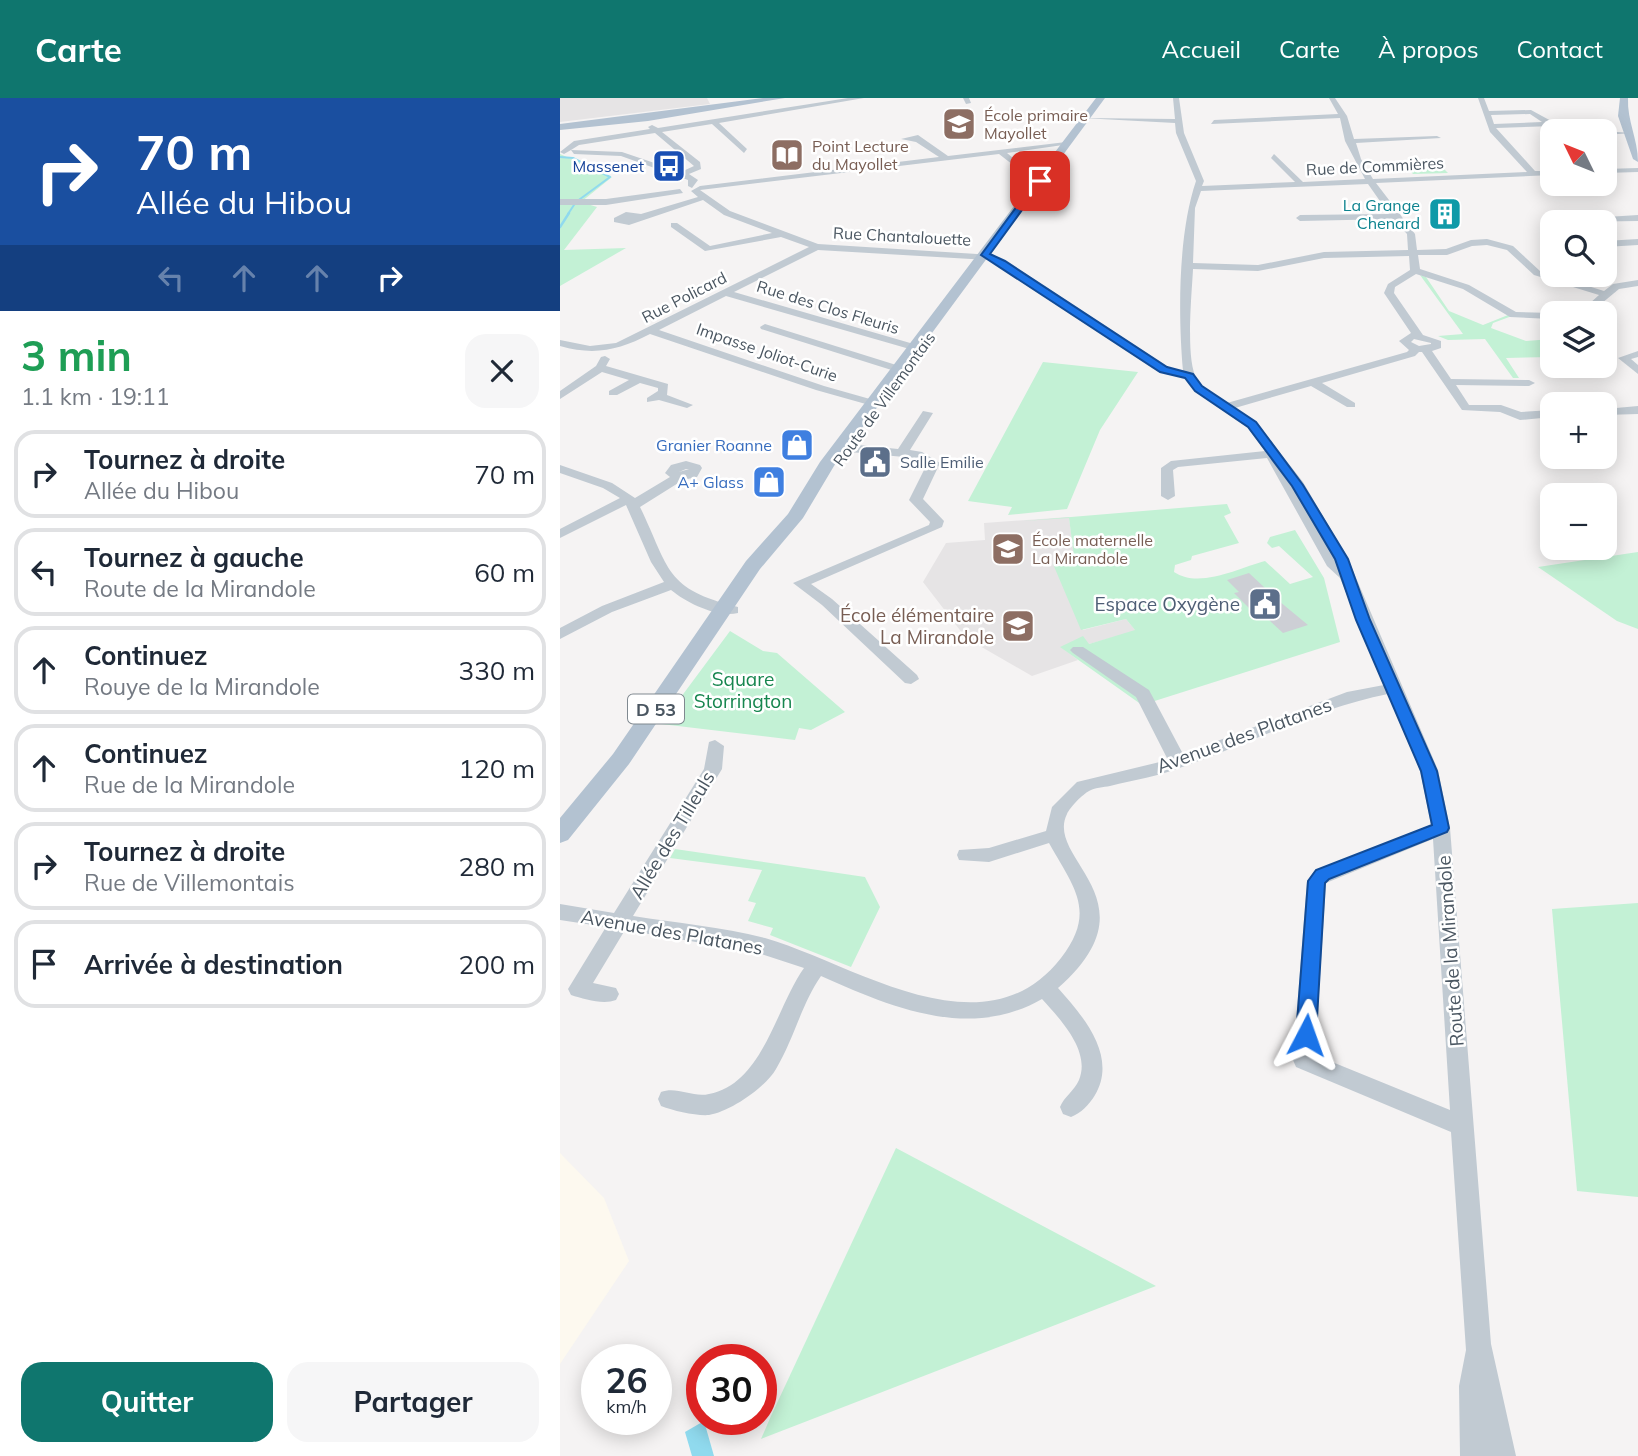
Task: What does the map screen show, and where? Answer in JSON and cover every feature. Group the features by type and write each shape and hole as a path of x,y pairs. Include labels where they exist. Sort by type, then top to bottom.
{"main road":[{"path":"560,127 648,118 781,98"},
{"name":"D 53","path":"985,255 1101,98"},
{"path":"1624,98 1623,116 1638,159"},
{"name":"Route de Villemontais","path":"560,834 621,759 690,659 710,642 728,609 766,564 772,548 816,485 833,470 843,448 942,318 945,307 985,255"},
{"name":"Route de Villemontais","path":"560,851 607,787 621,759"}],"street":[{"path":"562,152 577,143 861,98"},
{"path":"985,255 1002,262 1164,370 1189,376 1185,331 1191,208 1199,189 1199,172 1180,133 1176,98"},
{"path":"1332,98 1343,116 1349,141 1370,180 1413,237 1415,271"},
{"path":"1481,98 1497,136 1534,174"},
{"path":"1486,113 1531,111 1550,124 1491,126"},
{"path":"1214,122 1343,116"},
{"path":"648,118 655,132 696,162 698,167 682,174"},
{"path":"1086,118 1178,121"},
{"path":"714,122 744,151"},
{"path":"1617,133 1628,133"},
{"path":"1497,136 1510,136"},
{"path":"1349,141 1437,138"},
{"path":"918,140 947,159"},
{"path":"560,202 577,203 698,191 1066,144"},
{"path":"562,152 622,154 682,174 694,180 698,191 727,213 817,247"},
{"path":"1001,152 1017,166 1053,162"},
{"path":"1273,156 1301,184"},
{"path":"1617,171 1638,170"},
{"name":"Rue de Commières","path":"1199,189 1540,174"},
{"path":"640,217 698,191"},
{"path":"1300,218 1395,216"},
{"path":"1617,219 1638,218"},
{"path":"674,225 708,249 781,234"},
{"path":"1617,243 1638,242"},
{"path":"1189,266 1258,268 1324,255 1455,250 1471,243 1501,244 1513,250 1537,273 1605,294"},
{"name":"Rue Chantalouette","path":"817,247 985,255"},
{"name":"Rue Policard","path":"602,351 652,331 817,247"},
{"path":"1418,336 1389,293 1391,286 1415,271 1466,287 1514,315 1540,316"},
{"path":"1597,301 1619,284 1638,283"},
{"name":"Rue des Clos Fleuris","path":"727,293 916,349"},
{"path":"804,316 770,329 901,371"},
{"name":"Impasse Joliot-Curie","path":"652,331 876,404"},
{"path":"1228,407 1411,354 1420,349 1438,344 1433,339 1418,336 1404,341 1420,349 1466,408 1501,409 1520,416 1540,415"},
{"path":"560,344 602,351 607,356 600,368 560,396"},
{"path":"1638,354 1623,358 1638,372"},
{"path":"600,368 664,386 663,393 654,398 687,405"},
{"name":"Route de la Mirandole","path":"1189,376 1199,389 1252,425 1313,522 1334,566 1346,576 1429,771 1441,828 1449,909 1478,1344 1502,1456"},
{"path":"612,393 639,379"},
{"path":"1312,382 1351,405"},
{"path":"1447,382 1529,383"},
{"path":"1617,411 1638,410"},
{"path":"902,453 927,413"},
{"path":"843,448 925,456 934,463 916,504 934,517 936,525 800,583 827,602 911,679"},
{"path":"1168,496 1167,468 1175,464 1271,454"},
{"path":"560,469 630,502 659,567 681,594 704,605 728,609"},
{"path":"560,534 679,477"},
{"path":"560,634 607,609 673,584"},
{"path":"1078,650 1143,694 1178,762"},
{"name":"Avenue des Platanes","path":"560,912 765,947 909,1004 937,1010 975,1011 1012,1004 1044,987 1072,960 1083,944 1091,919 1087,886 1054,835 1058,811 1083,786 1178,762 1353,696 1393,688"},
{"name":"Allée des Tilleuls","path":"609,994 578,989 713,769 715,746"},
{"path":"1441,828 1322,874 1317,881 1304,1060 1462,1126"},
{"path":"966,855 989,855 1054,835"},
{"path":"669,1099 709,1105 738,1093 767,1065 800,990 816,967"},
{"path":"1044,987 1080,1034 1094,1059 1088,1087 1071,1107"},
{"name":"Route de la Mirandole","path":"1474,1456 1473,1386 1478,1344"}],"shaded area":[{"path":"560,98 707,98 710,104 560,122"},
{"path":"1069,517 1074,557 1054,564 1083,630 1126,619 1136,631 1089,644 1061,647 1078,660 1032,676 966,638 923,582 946,543 985,540 984,523"},
{"path":"560,1153 604,1198 629,1261 560,1364"}],"green space":[{"path":"560,154 612,177 581,202 597,207 564,250 626,248 560,286"},
{"path":"1402,162 1437,162 1448,173 1413,174"},
{"path":"1420,275 1426,277 1449,311 1483,325 1508,315 1512,316 1493,323 1491,328 1526,341 1540,340 1540,357 1506,358 1519,378 1513,378 1485,339 1448,340 1438,336 1463,334"},
{"path":"1043,362 1138,372 1100,430 1067,509 1008,515 1012,507 968,501"},
{"path":"1227,504 1231,513 1224,516 1239,543 1192,556 1191,560 1175,565 1174,572 1184,577 1207,578 1265,561 1290,584 1313,577 1279,546 1272,548 1267,543 1270,537 1295,530 1324,578 1340,642 1142,705 1060,647 1083,636 1089,644 1135,630 1126,619 1081,630 1053,564 1074,557 1069,518 1023,521"},
{"path":"1638,552 1638,629 1617,621 1538,567 1585,560 1617,560 1617,555"},
{"name":"Square Storrington","path":"730,631 763,651 777,653 845,712 811,730 799,728 795,740 661,724"},
{"path":"675,849 865,877 880,907 851,967 770,935 773,928 748,921 756,903 748,901 762,870 670,858"},
{"path":"1638,903 1638,1197 1577,1191 1552,909"},
{"path":"896,1148 1156,1286 777,1433 777,1403"}],"water":[{"path":"685,1432 686,1435 708,1435 714,1456 692,1456"}],"building":[{"name":"Espace Oxygène","path":"1249,573 1308,625 1283,633 1254,606 1249,608 1234,593 1239,592 1227,580"}],"waterway":[{"path":"560,157 573,158 610,177 576,202 568,214"},
{"path":"560,227 569,213"}],"place":[{"name":"École primaire Mayollet","path":"959,124"},
{"name":"Point Lecture du Mayollet","path":"787,155"},
{"name":"Massenet","path":"669,166"},
{"name":"La Grange Chenard","path":"1445,214"},
{"name":"Granier Roanne","path":"797,445"},
{"name":"Salle Emilie","path":"875,462"},
{"name":"A+ Glass","path":"769,482"},
{"name":"École maternelle La Mirandole","path":"1008,549"},
{"name":"Espace Oxygène","path":"1265,604"},
{"name":"École élémentaire La Mirandole","path":"1018,626"}],"route":[{"path":"1040,181 985,255 1002,262 1164,370 1189,376 1199,389 1252,425 1271,454 1298,485 1341,559 1363,620 1429,771 1441,828 1322,874 1317,881 1306,1035"}]}
